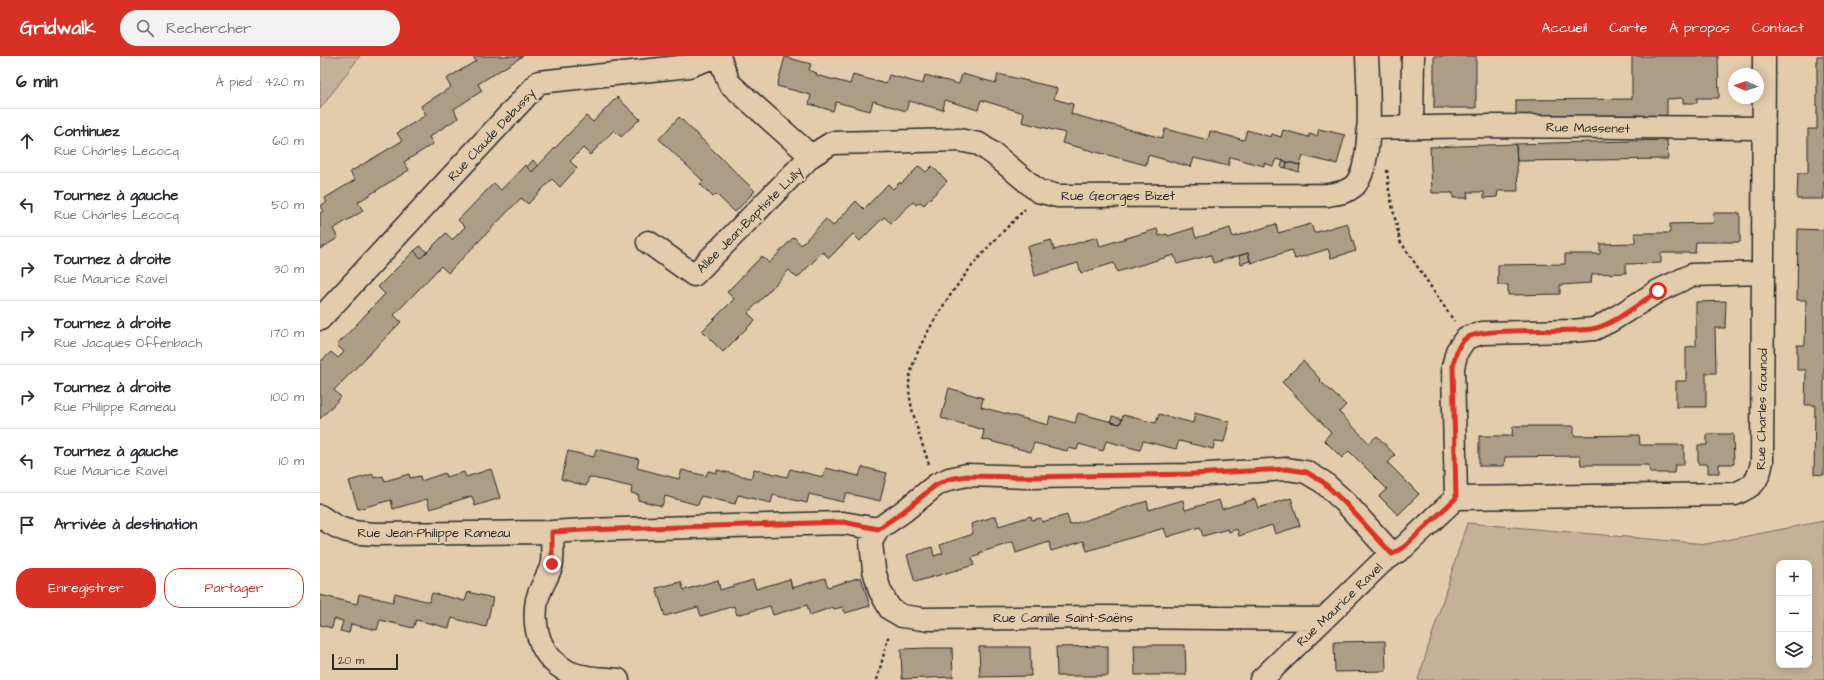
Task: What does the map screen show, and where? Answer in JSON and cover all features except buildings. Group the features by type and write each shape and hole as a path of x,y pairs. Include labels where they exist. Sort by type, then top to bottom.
{"street":[{"path":"718,56 729,83 811,156"},
{"name":"Rue Claude Debussy","path":"320,319 539,82 689,66 718,56"},
{"name":"Rue Georges Bizet","path":"811,156 832,143 959,140 979,144 995,155 1038,191 1058,196 1328,195 1346,192 1355,185 1362,173 1366,158 1368,128 1367,56"},
{"path":"1412,127 1413,56"},
{"name":"Rue Charles Gounod","path":"1456,498 1700,496 1735,494 1751,488 1760,476 1762,462 1764,56"},
{"name":"Rue Massenet","path":"1368,128 1498,126 1763,128"},
{"name":"Allée Jean-Baptiste Lully","path":"648,242 694,275 811,156"},
{"path":"1456,498 1453,366 1457,351 1466,338 1482,332 1571,332 1594,329 1676,282 1692,275 1763,273"},
{"path":"895,612 890,609 880,591 874,570 871,542 878,529 904,511 936,485 949,479 967,476 1028,477 1192,474 1287,469 1306,472 1323,482 1350,508 1392,554"},
{"name":"Rue Maurice Ravel","path":"1261,680 1392,554 1404,547 1456,498"},
{"name":"Rue Jean-Philippe Rameau","path":"320,516 335,528 355,534 552,532 592,529 843,522 878,529"},
{"path":"552,532 552,564 543,582 536,612 535,625 540,642 552,661 567,672 586,677 618,680"},
{"name":"Rue Camille Saint-Saëns","path":"895,612 902,616 923,619 1102,617 1323,619"}],"path":[{"path":"1387,167 1389,191 1400,241 1466,338"},
{"path":"936,485 913,408 909,385 912,368 921,344 955,290 982,254 1024,210 1038,191"},
{"path":"877,680 895,612"}],"shaded area":[{"path":"320,56 360,56 320,109"},
{"path":"1824,521 1824,680 1418,680 1467,523 1706,544"}],"route":[{"path":"552,564 552,532 843,522 878,529 904,511 936,485 949,479 967,476 1028,477 1192,474 1287,469 1306,472 1323,482 1344,502 1392,554 1404,547 1456,498 1453,366 1457,351 1466,338 1482,332 1571,332 1594,329 1612,320 1658,291"}]}
